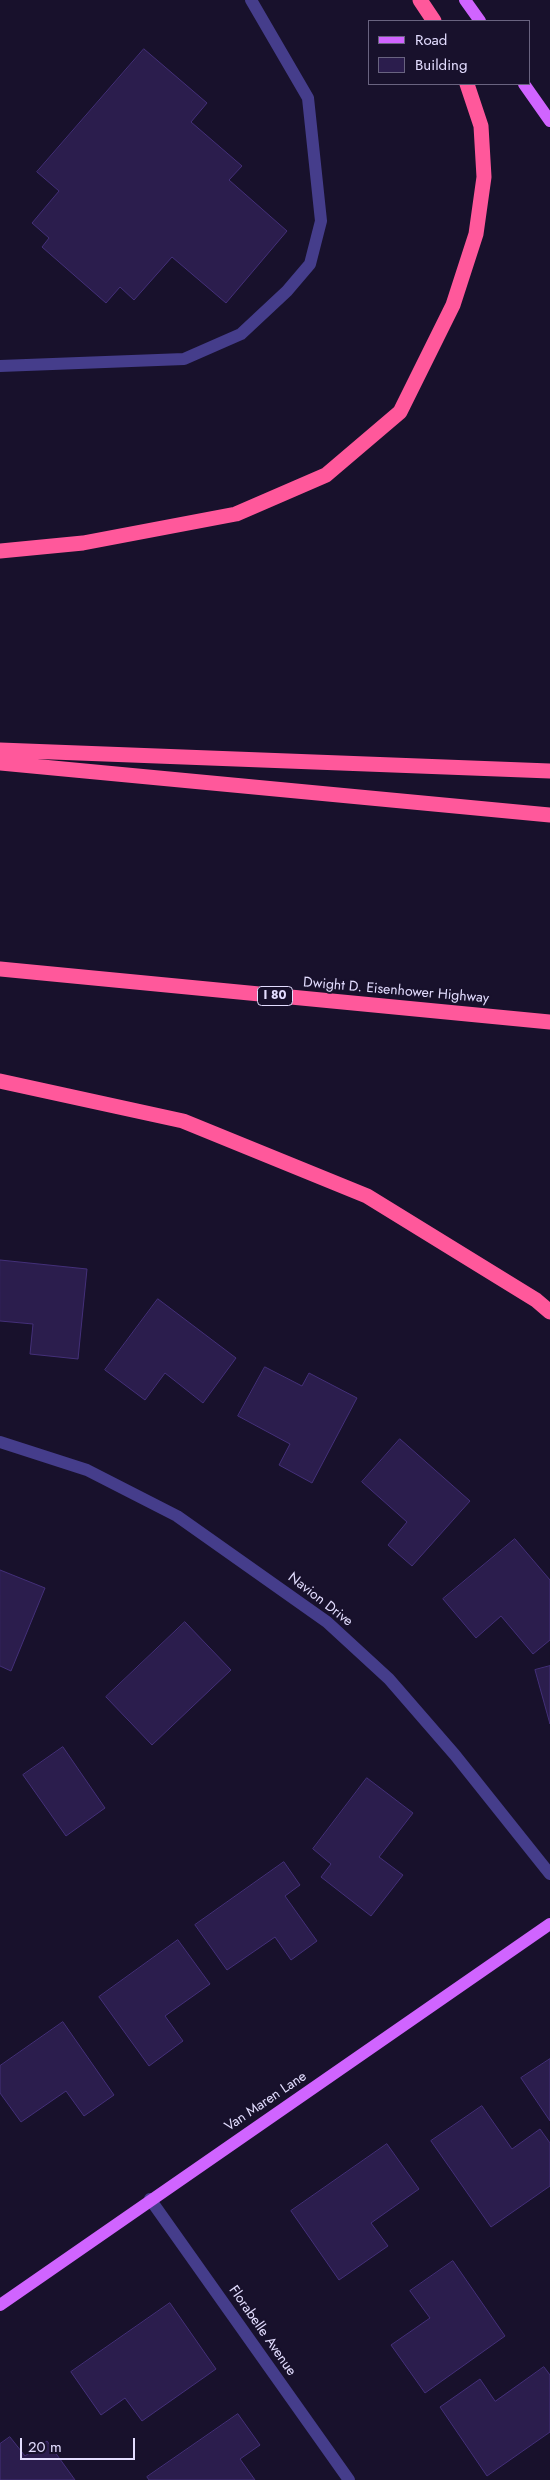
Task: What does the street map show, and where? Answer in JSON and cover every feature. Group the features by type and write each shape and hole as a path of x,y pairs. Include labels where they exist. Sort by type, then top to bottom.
{"highway":[{"path":"420,0 433,20"},
{"path":"0,551 83,543 236,514 326,475 400,412 453,305 476,234 484,177 481,126 466,85"},
{"path":"0,750 550,771"},
{"path":"0,763 550,815"},
{"name":"Dwight D. Eisenhower Highway","path":"0,970 550,1022"},
{"path":"0,1081 183,1121 367,1196 536,1300 550,1312"}],"main road":[{"path":"465,0 479,20"},
{"path":"525,85 550,121"},
{"name":"Van Maren Lane","path":"0,2305 150,2199 550,1924"}],"street":[{"path":"0,366 184,359 241,334 287,291 310,264 320,221 308,98 251,0"},
{"name":"Navion Drive","path":"0,1442 87,1470 177,1516 327,1622 389,1679 456,1755 550,1874"},
{"name":"Florabelle Avenue","path":"150,2199 349,2480"}],"building":[{"path":"144,49 207,103 191,122 242,166 229,180 287,231 226,303 172,257 134,300 120,287 106,303 42,247 49,238 32,223 59,191 37,172"},
{"path":"0,1260 87,1269 78,1359 30,1354 33,1324 0,1321"},
{"path":"158,1299 236,1358 203,1403 165,1373 145,1400 105,1370"},
{"path":"265,1367 302,1386 309,1373 357,1398 312,1483 279,1465 290,1444 238,1416"},
{"path":"400,1439 470,1501 412,1566 388,1545 407,1522 362,1482"},
{"path":"515,1539 550,1580 550,1640 533,1654 501,1616 476,1638 443,1599"},
{"path":"0,1570 45,1588 11,1671 0,1666"},
{"path":"185,1622 231,1670 152,1745 106,1697"},
{"path":"550,1666 550,1724 535,1670"},
{"path":"63,1747 105,1808 66,1836 23,1775"},
{"path":"367,1778 413,1813 379,1857 403,1875 371,1916 321,1877 331,1864 313,1849"},
{"path":"284,1862 300,1885 285,1896 317,1941 291,1960 275,1937 227,1970 195,1925"},
{"path":"178,1940 210,1984 165,2016 183,2041 149,2066 99,1997"},
{"path":"63,2022 114,2095 84,2116 66,2091 21,2122 0,2093 0,2066"},
{"path":"550,2059 550,2121 521,2078"},
{"path":"482,2106 512,2149 540,2129 550,2143 550,2186 491,2227 431,2141"},
{"path":"387,2144 419,2189 371,2223 388,2246 339,2280 291,2211"},
{"path":"453,2261 505,2336 425,2393 391,2345 430,2318 410,2291"},
{"path":"170,2303 216,2369 142,2421 125,2398 101,2415 71,2372"},
{"path":"544,2367 550,2375 550,2432 487,2476 440,2407 480,2379 495,2401"},
{"path":"238,2414 260,2445 240,2459 255,2480 149,2480 147,2477"},
{"path":"10,2437 25,2456 47,2441 75,2480 0,2480 0,2444"}]}
